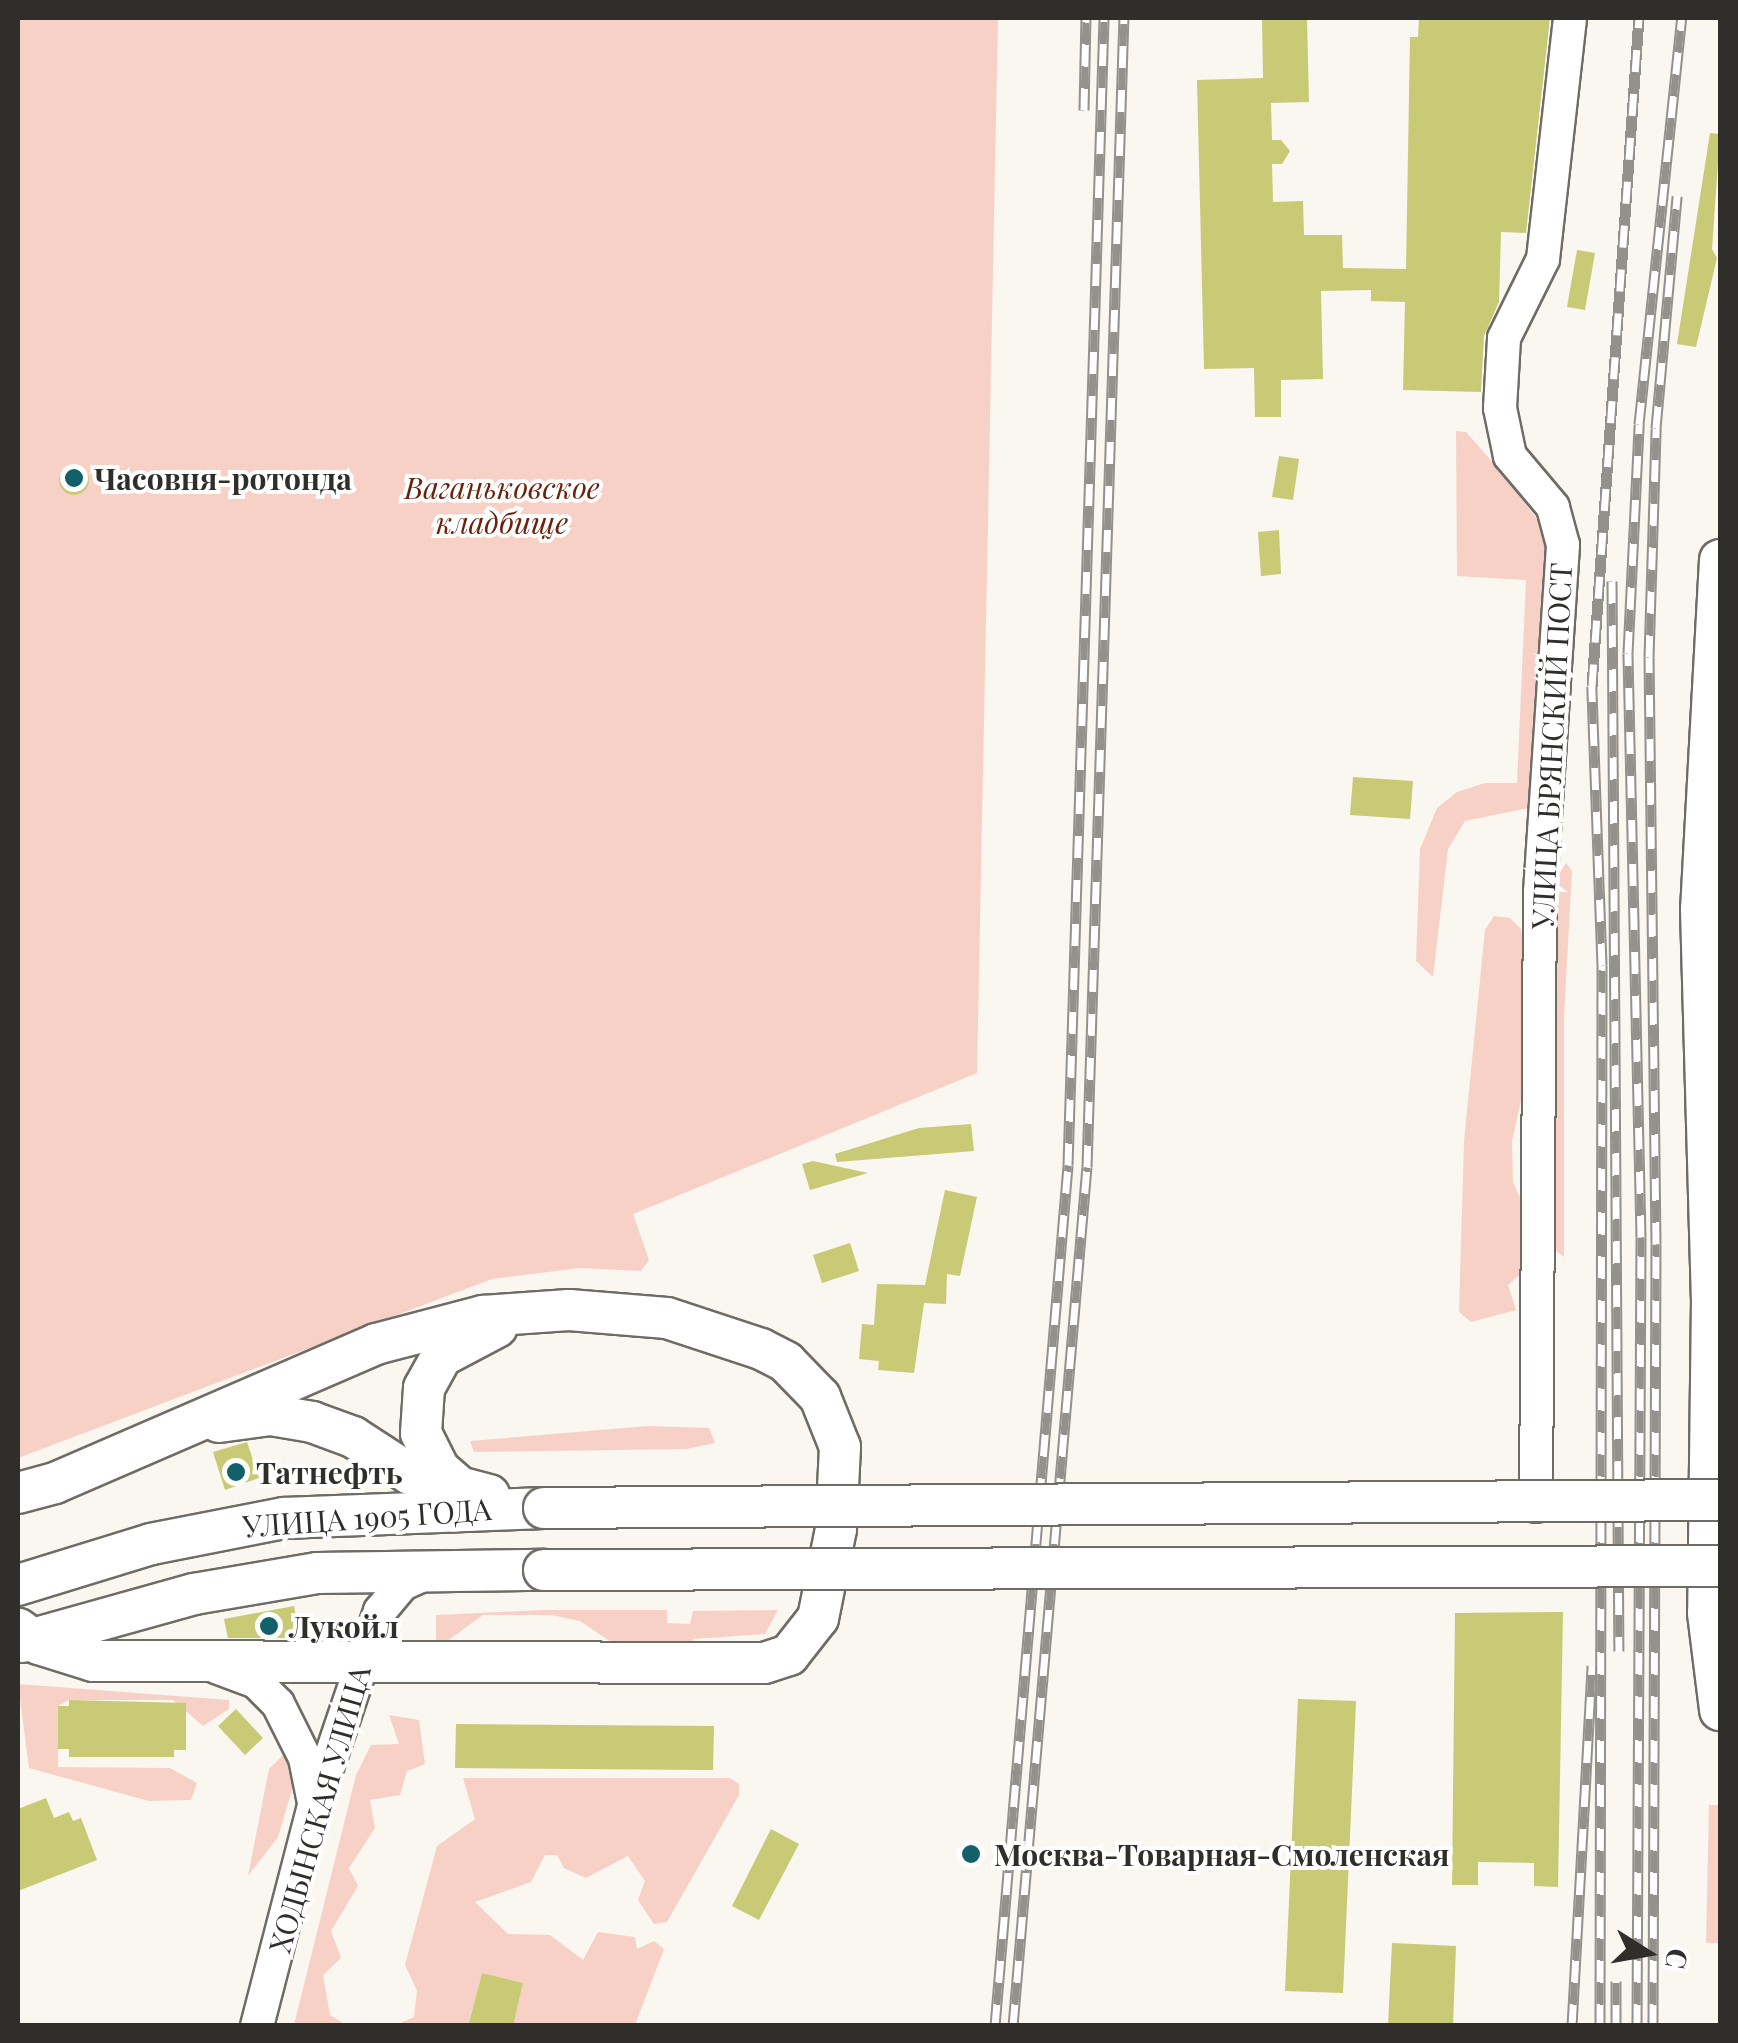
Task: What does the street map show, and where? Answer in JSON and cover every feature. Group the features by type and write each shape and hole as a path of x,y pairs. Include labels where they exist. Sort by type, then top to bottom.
{"main road":[{"path":"1720,560 1701,878 1712,1300 1708,1613 1720,1710"},
{"path":"454,1483 438,1468 422,1433 431,1368 459,1344 539,1313"},
{"path":"18,1511 36,1488 176,1427 432,1326 539,1313 668,1318 746,1342 804,1378 820,1397 840,1447 836,1529 818,1618 789,1654 764,1663 211,1666 93,1662 22,1637"},
{"path":"176,1427 291,1418 354,1438 410,1474 544,1508 1536,1506 1720,1500"},
{"path":"1536,1506 1720,1520"},
{"name":"УЛИЦА 1905 ГОДА","path":"18,1586 151,1544 284,1518 544,1508"},
{"name":"УЛИЦА 1905 ГОДА","path":"22,1637 246,1584 317,1573 441,1568 1720,1566"}],"street":[{"name":"УЛИЦА БРЯНСКИЙ ПОСТ","path":"1536,1506 1540,892 1563,545 1553,507 1504,442 1501,392 1504,338 1543,259 1570,18"},
{"name":"ХОДЫНСКАЯ УЛИЦА","path":"257,2026 314,1806 360,1666 392,1594 441,1568"},
{"path":"211,1666 256,1682 278,1704 305,1758 314,1806"}],"green space":[{"name":"Ваганьковское кладбище","path":"18,18 998,18 977,1073 633,1214 649,1260 641,1271 580,1268 492,1279 18,1458"},
{"path":"1456,431 1466,432 1489,458 1544,528 1547,545 1529,808 1465,821 1448,849 1433,977 1416,961 1420,849 1437,808 1457,792 1485,783 1517,783 1526,580 1457,576"},
{"path":"1566,863 1572,871 1564,1016 1564,1257 1546,1243 1554,882"},
{"path":"1494,916 1510,918 1521,929 1527,961 1522,1096 1512,1141 1513,1182 1522,1202 1522,1273 1508,1285 1516,1310 1471,1322 1459,1312 1464,1141 1485,930"},
{"path":"648,1426 709,1428 715,1443 687,1449 474,1452 470,1441"},
{"path":"667,1610 667,1623 690,1624 693,1611 778,1610 765,1634 693,1639 692,1649 614,1644 580,1621 551,1615 483,1615 436,1649 436,1615"},
{"path":"18,1684 229,1700 229,1709 203,1726 173,1700 69,1700 58,1706 58,1767 170,1768 197,1783 191,1800 149,1801 29,1768"},
{"path":"389,1715 419,1720 425,1764 407,1771 400,1795 370,1800 375,1828 349,1868 358,1886 331,1931 341,1958 323,1975 330,2015 346,2025 294,2025 356,1775 371,1745 399,1744"},
{"path":"291,1747 294,1783 278,1837 248,1876 269,1769"},
{"path":"463,1778 730,1778 739,1784 739,1795 667,1922 654,1924 638,1900 645,1881 628,1856 586,1878 564,1868 557,1855 545,1855 531,1882 475,1902 508,1934 550,1935 583,1960 598,1932 635,1937 637,1949 654,1941 664,1949 635,2025 513,2025 523,1983 482,1973 468,2025 394,2026 414,2017 417,1991 405,1965 437,1846 475,1819"},
{"path":"1709,1805 1720,1805 1720,1943 1706,1943"}],"building":[{"path":"1262,18 1307,18 1309,102 1271,103 1272,140 1281,140 1290,151 1282,164 1272,164 1273,202 1303,201 1304,235 1342,235 1343,268 1406,269 1410,37 1418,37 1419,18 1550,18 1526,233 1501,232 1499,302 1484,336 1481,392 1403,390 1405,302 1371,301 1371,290 1321,291 1323,379 1281,380 1281,417 1255,417 1254,368 1204,369 1197,80 1263,78"},
{"path":"1710,133 1720,134 1712,249 1717,258 1696,347 1677,344"},
{"path":"1577,250 1595,253 1585,310 1567,307"},
{"path":"1279,456 1299,459 1293,500 1272,497"},
{"name":"Часовня-ротонда","path":"74,465 85,469 89,480 85,491 74,495 63,491 59,480 63,469"},
{"path":"1279,530 1281,574 1261,576 1258,532"},
{"path":"1353,777 1413,781 1410,819 1350,815"},
{"path":"971,1124 974,1151 837,1162 835,1154 919,1128"},
{"path":"813,1161 868,1173 810,1190 802,1164"},
{"path":"945,1190 977,1197 960,1276 947,1274 946,1304 924,1303 914,1373 878,1370 879,1361 859,1359 862,1324 874,1325 877,1284 925,1285"},
{"path":"850,1243 859,1271 822,1283 813,1255"},
{"path":"247,1442 259,1478 225,1490 213,1452"},
{"path":"294,1606 300,1638 228,1638 224,1619"},
{"path":"1563,1612 1558,1887 1534,1886 1534,1863 1478,1862 1478,1885 1452,1885 1455,1613"},
{"path":"1298,1699 1356,1701 1343,1993 1285,1991"},
{"path":"69,1700 186,1703 186,1750 174,1750 174,1757 69,1757 69,1749 58,1749 58,1706 69,1706"},
{"path":"236,1709 263,1738 245,1755 218,1726"},
{"path":"456,1724 714,1726 713,1770 455,1768"},
{"path":"46,1798 54,1818 69,1812 73,1821 81,1818 97,1860 18,1891 18,1809"},
{"path":"771,1829 799,1844 759,1920 732,1906"},
{"path":"1392,1943 1456,1946 1453,2026 1388,2026"},
{"path":"482,1973 523,1983 513,2026 468,2026"}],"railway":[{"path":"1084,110 1086,18"},
{"path":"995,2026 1068,1165 1104,18"},
{"path":"1013,2026 1087,1167 1124,18"},
{"path":"1600,2026 1602,965 1592,686 1639,18"},
{"path":"1637,2026 1641,1237 1628,653 1639,424 1682,18"},
{"path":"1653,2026 1656,1244 1649,657 1656,428 1677,196"},
{"path":"1612,581 1619,1651"},
{"path":"1572,2026 1592,1666"},
{"path":"1616,1981 1616,2026"}],"place":[{"name":"Часовня-ротонда","path":"74,478"},
{"name":"Татнефть","path":"236,1472"},
{"name":"Лукойл","path":"269,1626"},
{"name":"Москва-Товарная-Смоленская","path":"971,1854"}]}
